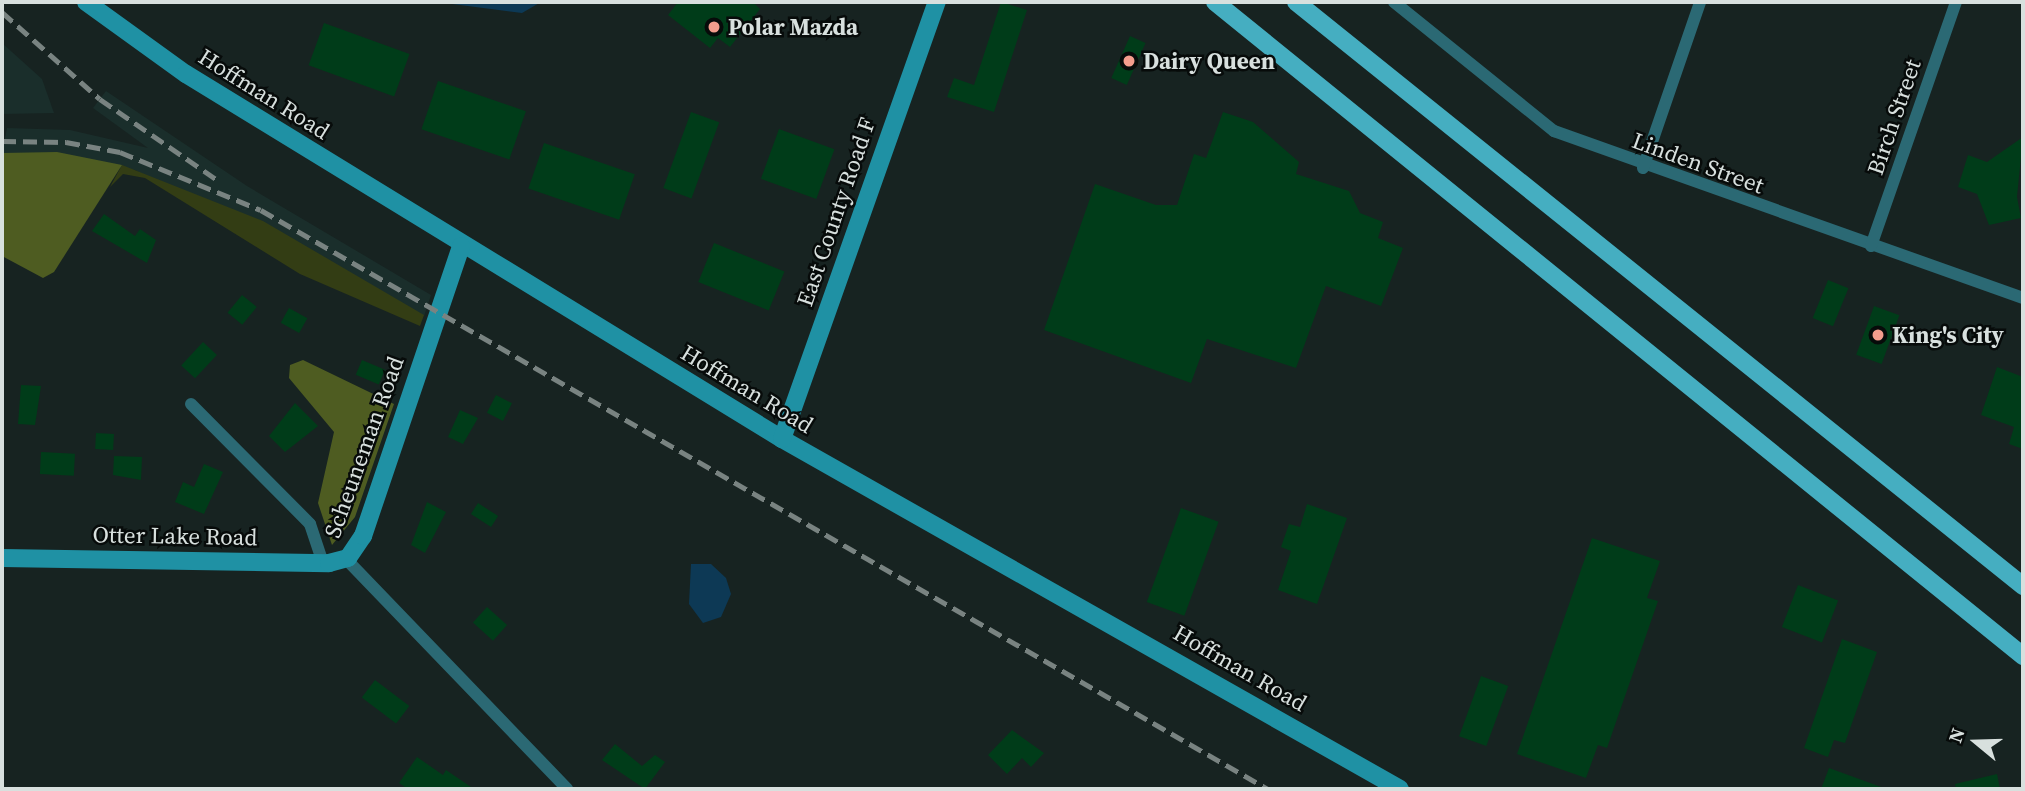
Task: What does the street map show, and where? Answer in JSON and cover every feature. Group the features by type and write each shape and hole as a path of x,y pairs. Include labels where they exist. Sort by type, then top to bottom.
{"main road":[{"path":"1214,2 2023,656"},
{"path":"1296,2 2023,586"}],"street":[{"name":"Hoffman Road","path":"86,2 186,74 461,246 782,439 1400,789"},
{"name":"East County Road F","path":"782,439 937,2"},
{"name":"Linden Street","path":"1394,2 1553,131 1643,168 2023,298"},
{"path":"1643,168 1700,2"},
{"name":"Birch Street","path":"1871,246 1956,2"},
{"name":"Scheuneman Road","path":"461,246 363,536 346,559 567,789"},
{"path":"191,404 310,524 323,563"},
{"name":"Otter Lake Road","path":"2,558 323,563 346,559"}],"shaded area":[{"path":"2,43 42,79 54,113 2,114"},
{"path":"106,91 247,186 431,295 424,316 135,170 2,153 7,128 70,130 148,148 93,108"}],"green space":[{"path":"57,152 122,165 54,272 43,278 2,256 2,153"},
{"path":"122,165 263,221 424,315 420,326 300,274 145,178 123,174 110,187"},
{"path":"303,360 394,404 355,517 332,545 318,503 334,432 289,378 290,365"}],"water":[{"path":"437,2 541,2 522,13"},
{"path":"691,564 711,564 726,578 731,594 721,617 703,623 689,604"}],"building":[{"name":"Polar Mazda","path":"678,2 753,2 760,9 730,47 718,38 710,48 668,15"},
{"path":"1001,2 1027,10 994,112 947,97 954,78 974,85"},
{"path":"324,23 410,54 394,96 309,65"},
{"name":"Dairy Queen","path":"1130,36 1146,43 1127,85 1111,78"},
{"path":"438,81 526,111 509,159 421,129"},
{"path":"691,112 719,122 691,198 663,188"},
{"path":"1223,112 1253,122 1299,162 1296,174 1349,191 1360,213 1383,222 1378,238 1403,248 1381,306 1326,286 1296,368 1207,339 1191,383 1044,330 1095,184 1156,205 1177,205 1194,154 1206,158"},
{"path":"779,129 834,149 816,199 761,179"},
{"path":"2023,137 2017,197 2021,218 1989,225 1977,194 1958,187 1968,155 1987,162"},
{"path":"544,143 635,174 619,220 528,188"},
{"path":"104,214 135,236 140,229 156,240 147,263 92,231"},
{"path":"714,243 784,271 769,310 698,282"},
{"path":"1828,280 1848,288 1833,326 1813,318"},
{"path":"242,295 257,307 242,325 228,313"},
{"name":"King's City","path":"1874,306 1899,315 1882,364 1856,355"},
{"path":"289,308 307,318 299,333 281,323"},
{"path":"203,342 217,355 195,378 181,365"},
{"path":"362,360 385,370 379,384 356,375"},
{"path":"1997,367 2023,377 2023,449 2009,444 2014,427 1981,415"},
{"path":"21,385 41,386 35,425 18,424"},
{"path":"496,395 512,403 503,421 487,413"},
{"path":"295,403 318,426 285,452 269,436"},
{"path":"460,410 478,418 463,444 448,437"},
{"path":"96,433 114,434 113,450 95,449"},
{"path":"41,452 75,454 74,476 40,474"},
{"path":"114,456 142,457 141,480 113,475"},
{"path":"204,464 223,472 204,514 175,502 183,482 194,487"},
{"path":"427,502 446,512 425,553 411,545"},
{"path":"478,503 498,516 491,527 471,514"},
{"path":"1307,504 1347,518 1317,604 1278,590 1291,551 1281,547 1289,524 1300,527"},
{"path":"1181,508 1219,522 1184,616 1147,602"},
{"path":"1592,538 1660,561 1647,598 1658,601 1607,748 1598,745 1586,778 1517,754"},
{"path":"1798,585 1838,600 1822,642 1782,627"},
{"path":"487,607 507,625 493,641 473,623"},
{"path":"1842,639 1877,652 1845,743 1834,740 1828,757 1804,748"},
{"path":"1481,676 1508,686 1486,746 1459,736"},
{"path":"375,680 409,706 396,723 362,698"},
{"path":"1012,730 1044,753 1031,767 1022,758 1007,774 988,755"},
{"path":"615,744 642,766 655,755 665,762 645,789 602,760"},
{"path":"417,757 443,775 446,770 474,789 408,789 399,783"},
{"path":"1829,768 1884,788 1884,789 1821,789"},
{"path":"1997,774 2000,789 1956,789 1955,784"}],"railway":[{"path":"2,12 100,99 216,179"},
{"path":"2,141 66,142 120,152 261,210 1268,789"}],"place":[{"name":"Polar Mazda","path":"714,27"},
{"name":"Dairy Queen","path":"1129,61"},
{"name":"King's City","path":"1878,335"}]}
